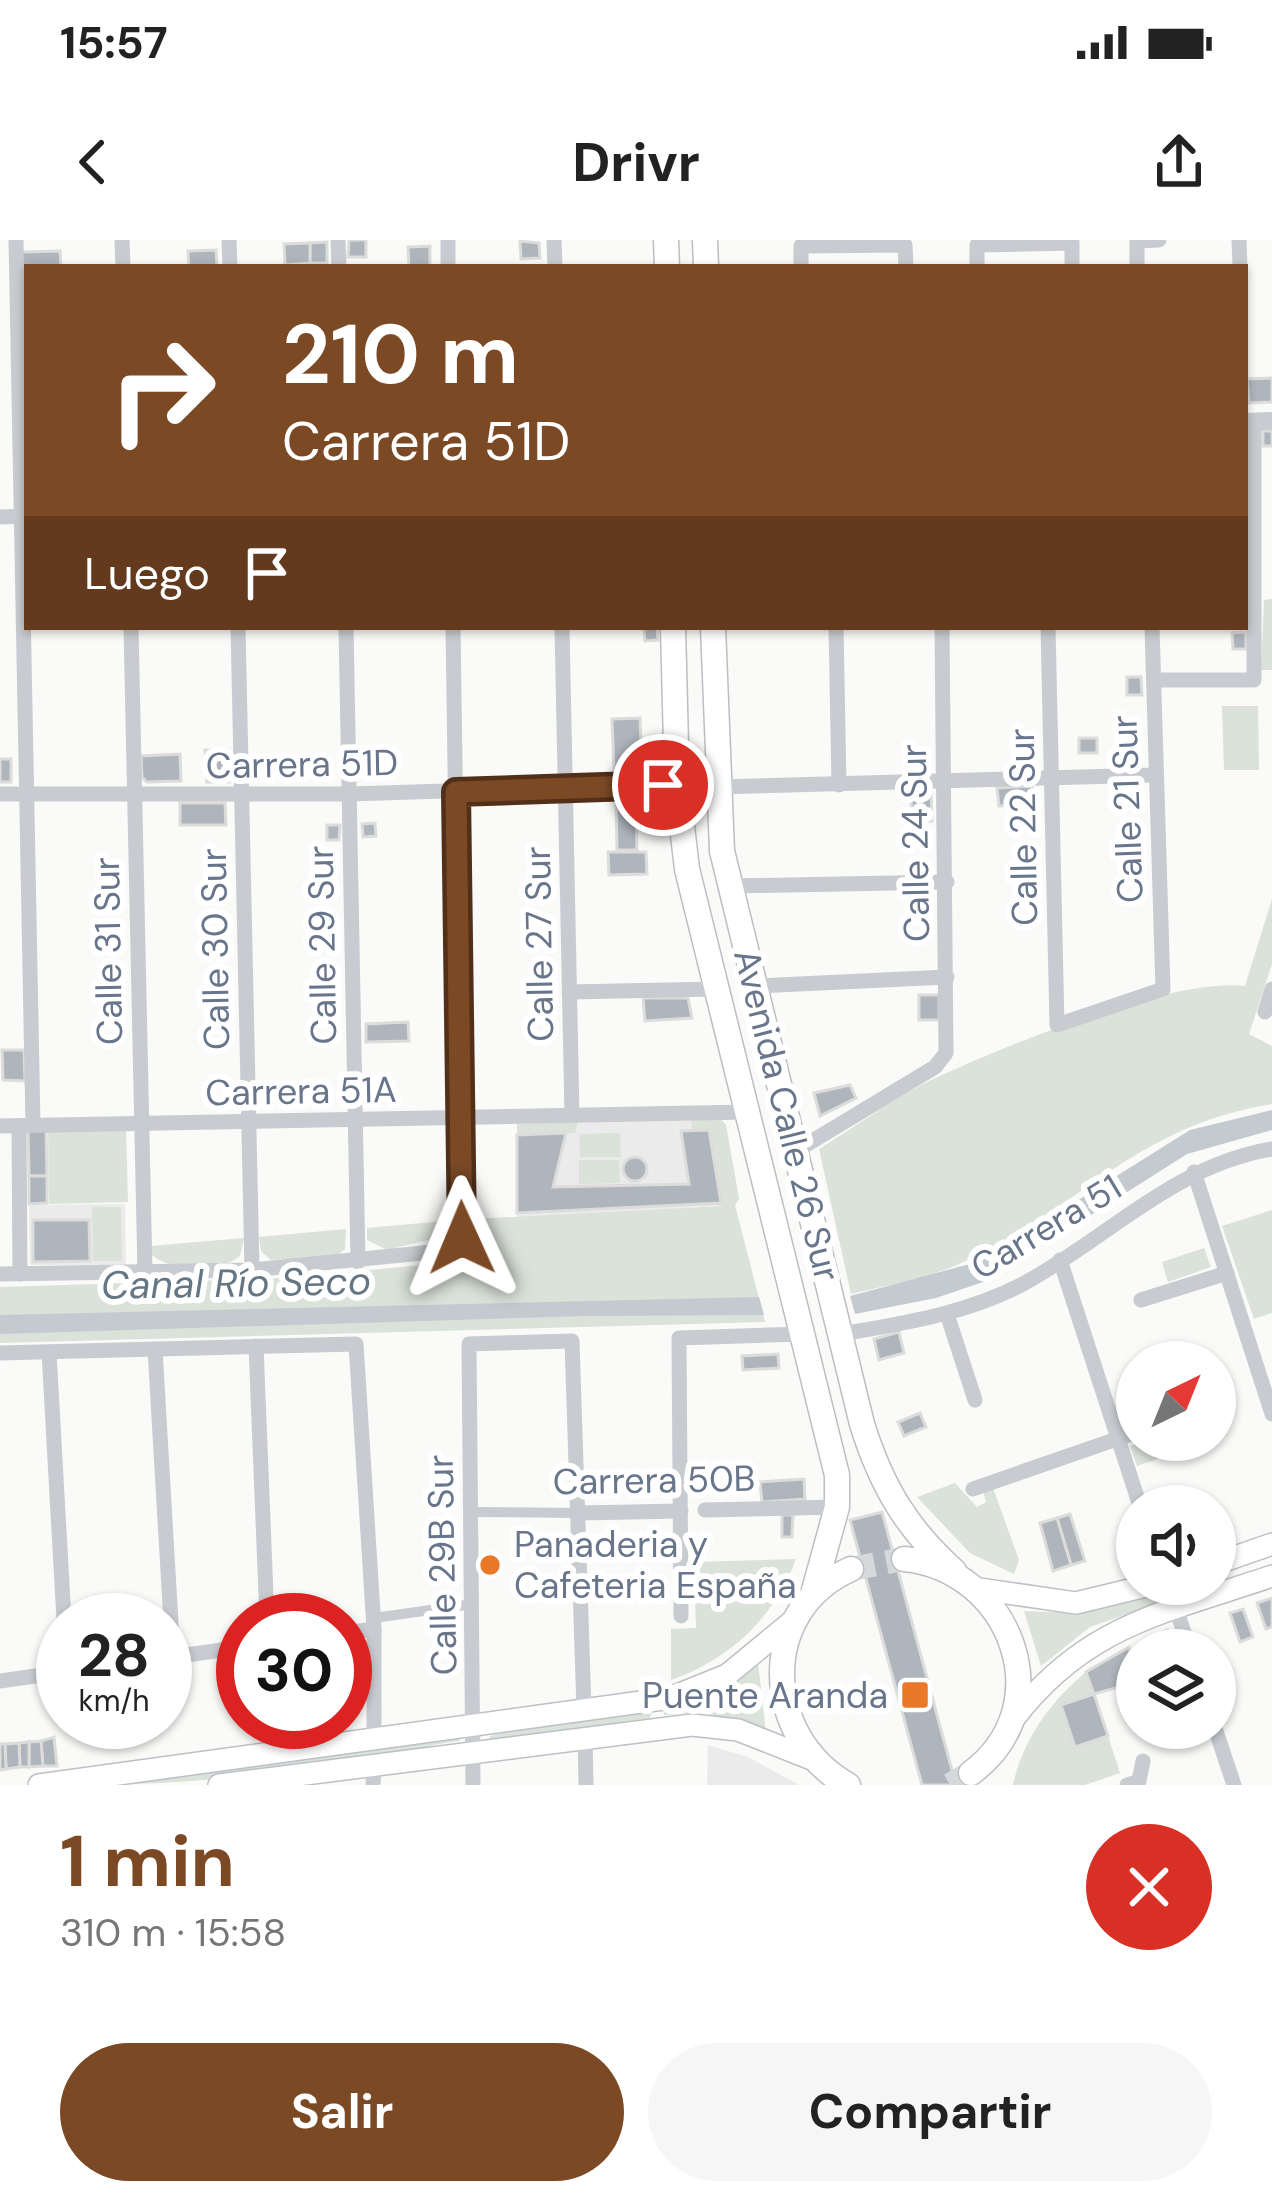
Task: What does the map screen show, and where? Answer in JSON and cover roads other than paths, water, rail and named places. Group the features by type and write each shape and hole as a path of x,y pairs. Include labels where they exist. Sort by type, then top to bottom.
{"main road":[{"name":"Avenida Calle 26 Sur","path":"674,630 677,784 686,869 837,1475 837,1507 813,1594"},
{"name":"Avenida Calle 26 Sur","path":"713,630 716,787 730,886 878,1478 900,1515 954,1571"},
{"path":"1236,1557 1272,1544"},
{"path":"904,1559 954,1571 980,1589 998,1611 1018,1664 1006,1732"},
{"path":"39,1785 670,1698 707,1685 746,1662 795,1619 813,1594 851,1569"},
{"path":"980,1779 1040,1684 1070,1657 1117,1629 1272,1576"},
{"path":"980,1589 1076,1603 1116,1593"},
{"path":"795,1619 780,1677 795,1736 814,1760"},
{"path":"219,1785 373,1775 474,1751 692,1725 738,1730 814,1760 848,1785"}],"street":[{"path":"0,517 24,516 16,240"},
{"path":"1137,241 1159,240"},
{"path":"977,264 977,245 1072,243 1072,264"},
{"path":"801,264 801,246 905,245 906,264"},
{"path":"1154,680 1255,680 1250,599 1257,422"},
{"path":"20,1274 26,1125 25,630"},
{"name":"Calle 31 Sur","path":"130,630 145,1274"},
{"name":"Calle 30 Sur","path":"238,630 252,1270"},
{"name":"Calle 29 Sur","path":"346,630 358,1262"},
{"path":"0,1274 252,1270 462,1250 453,630"},
{"name":"Calle 27 Sur","path":"562,630 572,1115"},
{"path":"836,630 839,785"},
{"name":"Calle 24 Sur","path":"796,1151 943,1058 947,882 942,630"},
{"name":"Calle 22 Sur","path":"1048,630 1057,1025"},
{"name":"Calle 21 Sur","path":"1057,1025 1162,989 1152,630"},
{"path":"716,787 1052,782 1156,775"},
{"name":"Carrera 51D","path":"0,794 349,794 677,784"},
{"path":"730,886 947,882"},
{"path":"756,986 946,977"},
{"path":"569,992 716,989"},
{"path":"1264,1012 1272,989"},
{"name":"Carrera 51A","path":"0,1126 747,1112"},
{"name":"Carrera 51","path":"842,1334 947,1314 1022,1284 1194,1172 1272,1149"},
{"path":"1194,1172 1272,1414"},
{"path":"1060,1260 1116,1432"},
{"path":"1141,1300 1227,1274"},
{"path":"947,1314 975,1400"},
{"path":"681,1616 680,1338 804,1334"},
{"name":"Calle 29B Sur","path":"473,1785 469,1344 572,1341 580,1513"},
{"path":"0,1353 356,1344 374,1624 374,1739"},
{"path":"256,1346 266,1593"},
{"path":"154,1349 166,1593"},
{"path":"49,1352 62,1593"},
{"path":"973,1489 1116,1439"},
{"name":"Carrera 50B","path":"471,1512 837,1507"},
{"path":"580,1513 584,1709"},
{"path":"374,1624 473,1604"},
{"path":"1176,1609 1183,1629"},
{"path":"0,1681 36,1676"},
{"path":"585,1736 586,1785"},
{"path":"1222,1749 1234,1785"},
{"path":"1127,1785 1138,1781 1143,1761"}],"tunnel":[{"path":"851,1569 904,1559"},
{"path":"950,1785 971,1773"}],"place":[{"name":"Panaderia y Cafeteria España","path":"490,1565"},
{"name":"Puente Aranda","path":"915,1695"}],"water label":[{"name":"Canal Río Seco","path":"236,1283"}]}
